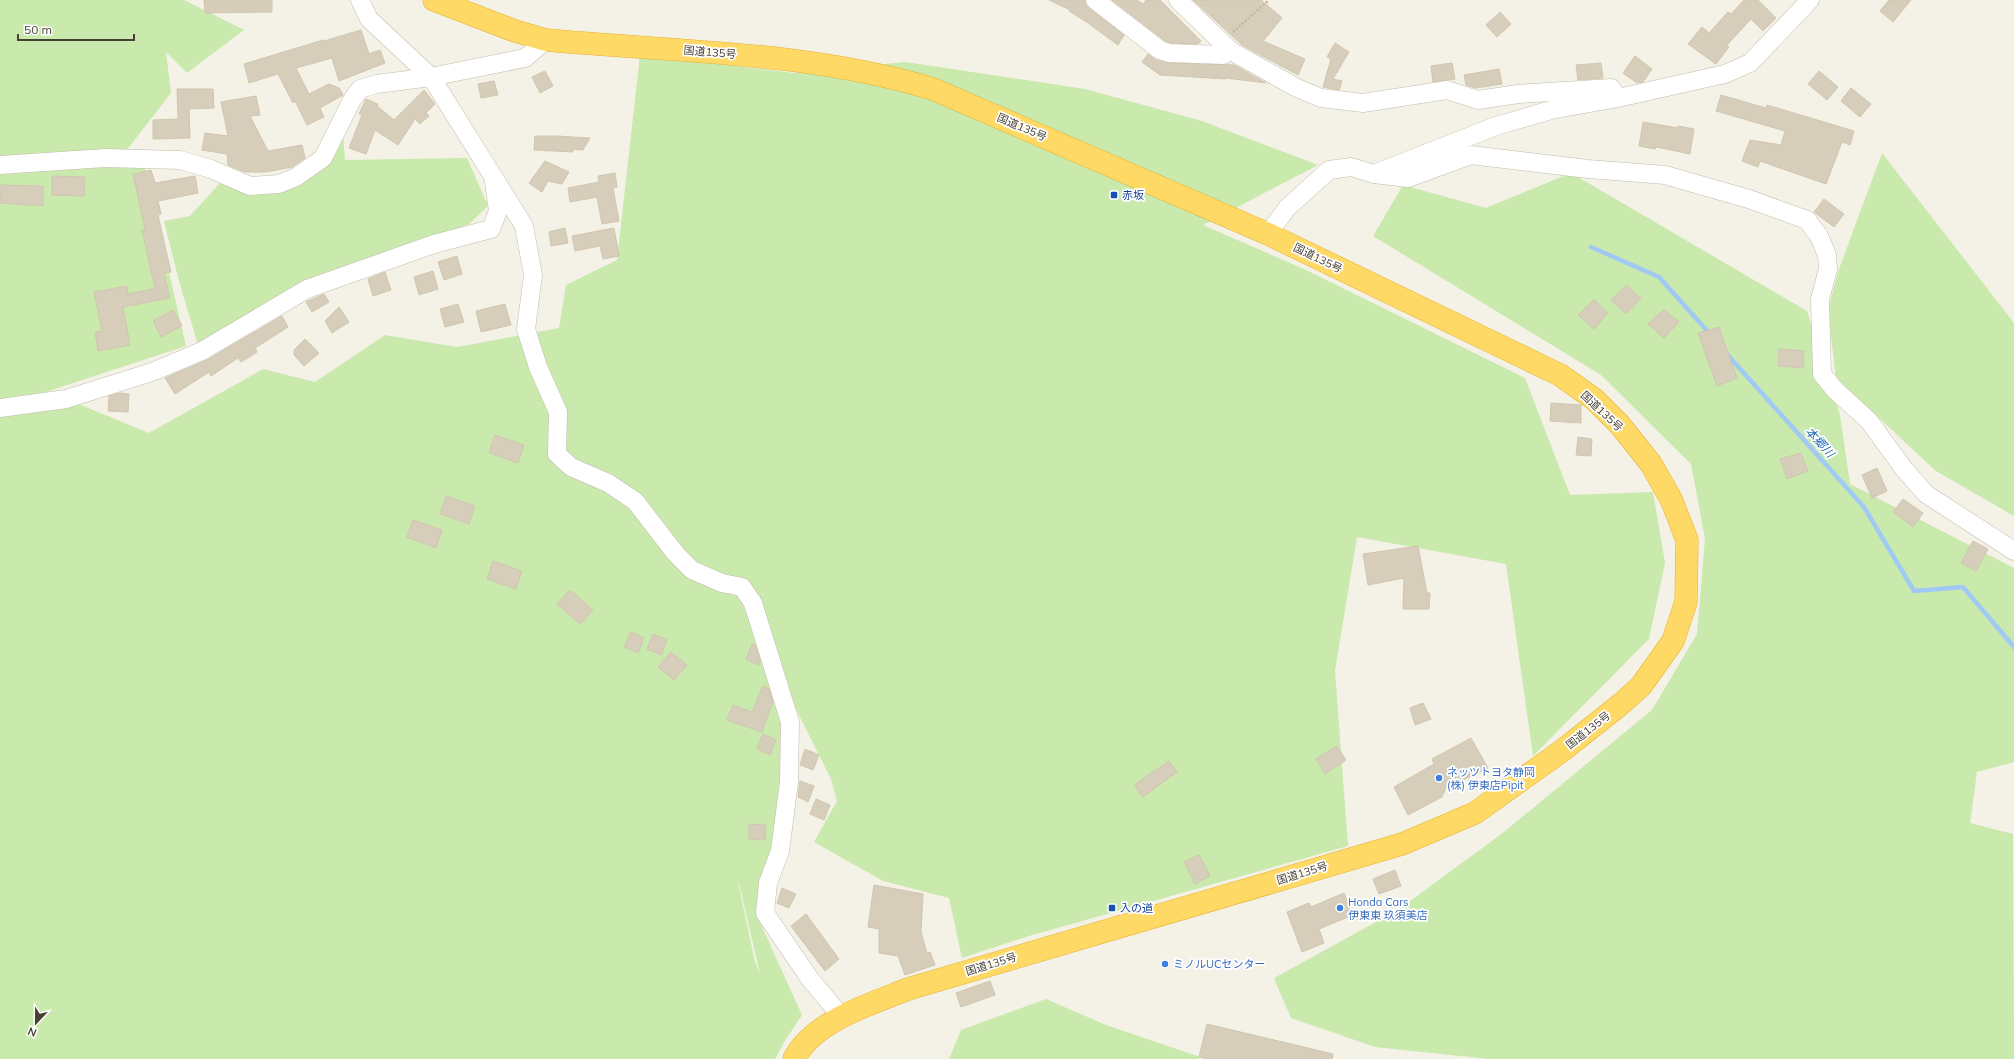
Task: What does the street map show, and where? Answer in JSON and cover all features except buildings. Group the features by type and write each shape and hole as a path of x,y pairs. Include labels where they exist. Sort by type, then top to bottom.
{"highway":[{"name":"国道135号","path":"434,0 515,31 546,40 761,56 838,66 892,76 933,88 1268,234 1560,375 1594,399 1620,425 1651,464 1671,499 1687,540 1686,602 1673,641 1641,686 1621,704 1563,750 1475,813 1402,844 908,989 841,1016 812,1037 794,1059"}],"street":[{"path":"360,0 369,19 431,77 524,226 533,275 526,329 538,367 558,412 557,454 571,467 608,483 635,501 676,554 692,570 722,583 742,587 753,603 790,722 789,782 782,836 780,850 768,883 765,913 810,979 841,1016"},
{"path":"1095,0 1160,50 1169,53 1223,55 1227,46"},
{"path":"1178,0 1227,46 1297,88 1321,98 1363,103 1447,90 1478,100 1518,94 1611,88 1618,98"},
{"path":"1374,174 1496,126 1551,110 1618,98 1725,74 1750,63 1810,0"},
{"path":"0,165 105,158 180,160 211,169 250,186 279,184 296,177 323,158 352,100 360,89 377,84 431,77 525,58 546,40"},
{"path":"1268,234 1287,208 1329,170 1351,167 1374,174 1408,178 1471,155 1588,169 1666,174 1749,199 1807,220 1819,236 1827,255 1828,269 1820,299 1822,374 1835,390 1869,421 1904,469 1926,494 2014,551"},
{"path":"0,408 66,399 152,372 202,351 307,290 434,244 491,229 498,211 493,175"}],"path":[{"path":"1227,46 1269,0"}],"green space":[{"path":"0,0 184,0 244,30 187,73 166,52 171,93 126,151 143,159 186,346 0,407"},
{"path":"640,55 794,73 906,62 1085,89 1202,121 1318,165 1203,225 1304,269 1525,378 1570,495 1653,492 1665,563 1649,639 1533,756 1506,564 1357,537 1335,671 1348,846 1029,936 962,958 949,898 883,881 814,842 837,801 831,779 793,703 764,637 739,595 760,648 781,715 779,869 762,927 802,1015 784,1042 775,1059 0,1059 0,408 66,399 149,433 263,369 315,382 385,335 457,347 559,328 566,285 617,260","holes":["738,882 760,974 755,962"]},
{"path":"343,136 345,160 467,158 488,206 469,224 372,260 198,345 179,281 164,221 190,216 220,183 257,186 323,158"},
{"path":"1882,153 2014,323 2014,516 1936,471 1836,378 1828,310 1838,272"},
{"path":"1571,173 1807,311 1840,415 1850,484 2014,568 2014,762 1977,772 1970,823 2013,834 2014,1059 1489,1059 1375,1047 1291,1018 1274,978 1398,910 1504,832 1652,710 1697,634 1705,539 1691,464 1601,375 1373,236 1403,185 1486,208"},
{"path":"1046,999 1106,1025 1200,1057 1198,1059 949,1059 961,1030"}],"waterway":[{"name":"本郷川","path":"1591,247 1659,277 1710,334"},
{"name":"本郷川","path":"1725,352 1864,507 1914,591 1963,587 2014,647"}],"place":[{"name":"赤坂","path":"1114,195"},
{"name":"ネッツトヨタ静岡 (株) 伊東店Pipit","path":"1439,778"},
{"name":"入の道","path":"1112,908"},
{"name":"Honda Cars 伊東東 玖須美店","path":"1340,908"},
{"name":"ミノルUCセンター","path":"1165,964"}]}
